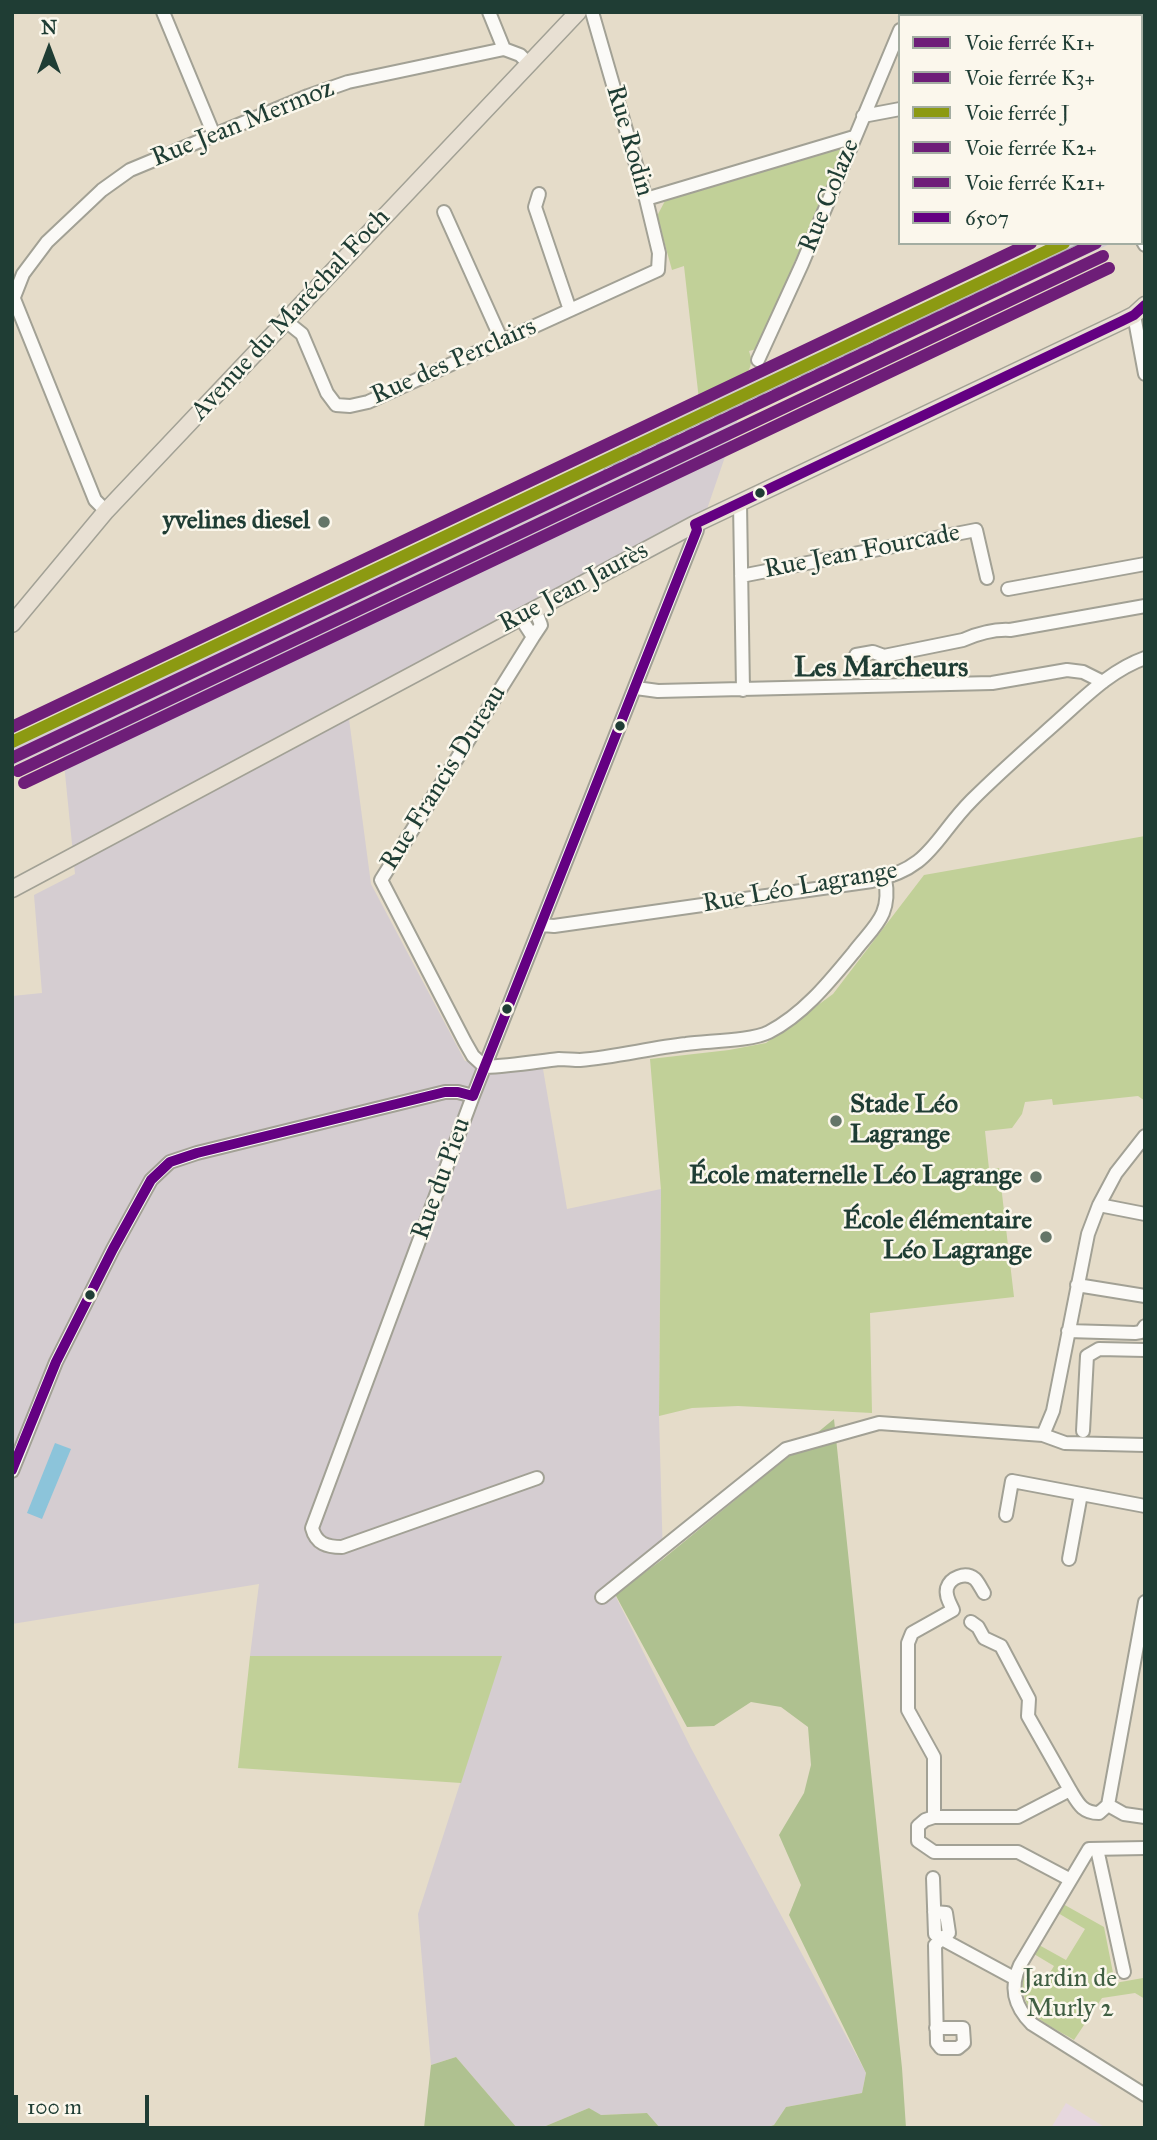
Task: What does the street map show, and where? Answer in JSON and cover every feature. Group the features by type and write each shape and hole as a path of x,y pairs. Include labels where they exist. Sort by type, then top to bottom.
{"main road":[{"name":"Avenue du Maréchal Foch","path":"12,624 106,511 578,12"},
{"name":"Rue Jean Jaurès","path":"12,889 695,524 1140,310"}],"street":[{"path":"163,12 214,135"},
{"path":"489,12 504,49 520,55 528,63"},
{"name":"Rue Rodin","path":"592,12 646,199 659,253 659,270"},
{"name":"Rue Colaze","path":"758,360 802,264 898,35"},
{"name":"Rue Jean Mermoz","path":"13,298 23,274 47,242 113,181 130,170 348,82 504,49"},
{"path":"863,116 898,109"},
{"path":"646,199 854,137"},
{"path":"539,194 535,207 570,310"},
{"path":"444,212 502,341"},
{"name":"Rue des Perclairs","path":"287,321 302,334 327,393 337,405 350,406 368,402 659,270"},
{"path":"13,298 95,500 106,511"},
{"path":"1140,310 1145,374"},
{"path":"740,503 743,690"},
{"name":"Rue du Pieu","path":"537,1478 342,1547 322,1544 314,1536 312,1528 473,1096 697,530 695,524"},
{"name":"Rue Jean Fourcade","path":"741,576 976,530 987,578"},
{"path":"1008,589 1145,564"},
{"path":"856,655 873,652 884,656 1000,629 1036,626 1145,606"},
{"name":"Rue Francis Dureau","path":"485,1067 473,1056 465,1042 381,880 541,625 535,609"},
{"path":"520,617 533,637"},
{"name":"Rue Léo Lagrange","path":"542,925 554,926 684,909 885,878 914,866 930,853 970,802 1090,693 1117,672 1145,658"},
{"path":"636,688 658,691 743,690 992,683 1067,670 1090,675 1103,682"},
{"path":"485,1067 584,1059 648,1048 730,1038 753,1038 767,1033 779,1027 825,988 883,917 888,894 885,878"},
{"path":"12,1471 68,1336 151,1180 163,1167 197,1153 445,1092 473,1096"},
{"path":"1043,1435 1053,1411 1088,1234 1116,1173 1145,1136"},
{"path":"1100,1205 1145,1214"},
{"path":"1077,1284 1145,1296"},
{"path":"1068,1331 1135,1333 1141,1332 1145,1326"},
{"path":"1083,1431 1087,1356 1099,1349 1145,1350"},
{"path":"602,1597 786,1449 879,1423 1043,1435 1065,1443 1145,1445"},
{"path":"1006,1515 1012,1482 1145,1506"},
{"path":"1069,1559 1081,1494"},
{"path":"934,1817 934,1757 908,1710 908,1643 912,1633 953,1610 947,1599 947,1588 953,1579 960,1576 976,1579 984,1593"},
{"path":"971,1622 978,1627 984,1638 1001,1646 1029,1699 1028,1716 1080,1806 1087,1812 1099,1813 1108,1805 1145,1602"},
{"path":"1069,1879 1018,1853 934,1853 918,1841 917,1834 918,1826 925,1819 1018,1817 1070,1790"},
{"path":"1108,1805 1124,1814 1145,1817"},
{"path":"1145,1848 1089,1849 1069,1879 1014,1978 1016,2002 1024,2017 1145,2095"},
{"path":"1097,1849 1124,1972"},
{"path":"933,1878 935,1934 1014,1978"},
{"path":"936,2028 935,1945 942,1939"}],"shaded area":[{"path":"1049,245 1108,245 738,419 706,512 347,704 371,884 465,1061 543,1069 567,1209 661,1189 659,1416 663,1559 615,1595 691,1748 866,2073 862,2093 786,2107 774,2125 765,2128 660,2128 647,2113 600,2115 589,2108 541,2128 517,2128 456,2057 431,2065 418,1914 501,1656 250,1656 259,1584 12,1624 12,996 42,993 34,895 75,874 62,743 12,766 12,741 723,396"},
{"path":"1066,2103 1106,2128 1051,2128"}],"green space":[{"path":"1145,12 1144,117 1143,14 1137,14"},
{"path":"842,146 843,150 757,349 749,351 749,370 730,390 700,409 684,266 672,270 657,216 666,199"},
{"name":"Stade Léo Lagrange","path":"1145,836 1145,1101 1138,1096 1053,1105 1052,1099 1025,1102 1022,1114 1012,1128 985,1131 989,1169 999,1168 1014,1297 870,1313 872,1413 738,1406 692,1408 659,1416 661,1190 650,1059 766,1043 833,994 924,875"},
{"path":"834,1419 906,2128 765,2128 774,2125 786,2107 862,2093 866,2073 789,1915 801,1885 779,1835 804,1793 811,1765 808,1727 781,1707 751,1702 714,1726 687,1727 615,1594 663,1559"},
{"path":"250,1656 502,1656 461,1783 238,1768"},
{"name":"Jardin de Murly 2","path":"1063,1904 1104,1927 1115,1983 1143,1978 1145,1975 1145,1999 1135,1993 1102,1998 1074,2040 1035,2015 1025,1999 1023,1987 1023,1973 1043,1984 1054,1966 1034,1954 1039,1945 1066,1960 1085,1929 1058,1913"},
{"path":"456,2057 517,2128 424,2128 431,2065"},
{"path":"589,2108 601,2115 647,2113 660,2128 541,2128"}],"water":[{"path":"55,1443 71,1449 42,1519 27,1513"}],"railway":[{"path":"606,470 1081,245"}],"rail line":[{"name":"K21+","path":"12,727 1027,245"},
{"name":"J","path":"12,742 1060,245"},
{"name":"K1+","path":"12,758 1092,245"},
{"name":"K3+","path":"18,771 1103,256"},
{"name":"K2+","path":"24,783 1109,268"}],"transit line":[{"name":"6507","path":"695,524 1122,321 1145,305"},
{"name":"6507","path":"473,1096 697,530 695,524"},
{"name":"6507","path":"12,1470 56,1362 113,1249 151,1180 170,1162 445,1092 473,1096"}],"place":[{"name":"yvelines diesel","path":"324,522"},
{"name":"Stade Léo Lagrange","path":"836,1121"},
{"name":"École maternelle Léo Lagrange","path":"1036,1177"},
{"name":"École élémentaire Léo Lagrange","path":"1046,1237"}],"district":[{"name":"Les Marcheurs","path":"881,669"}]}
